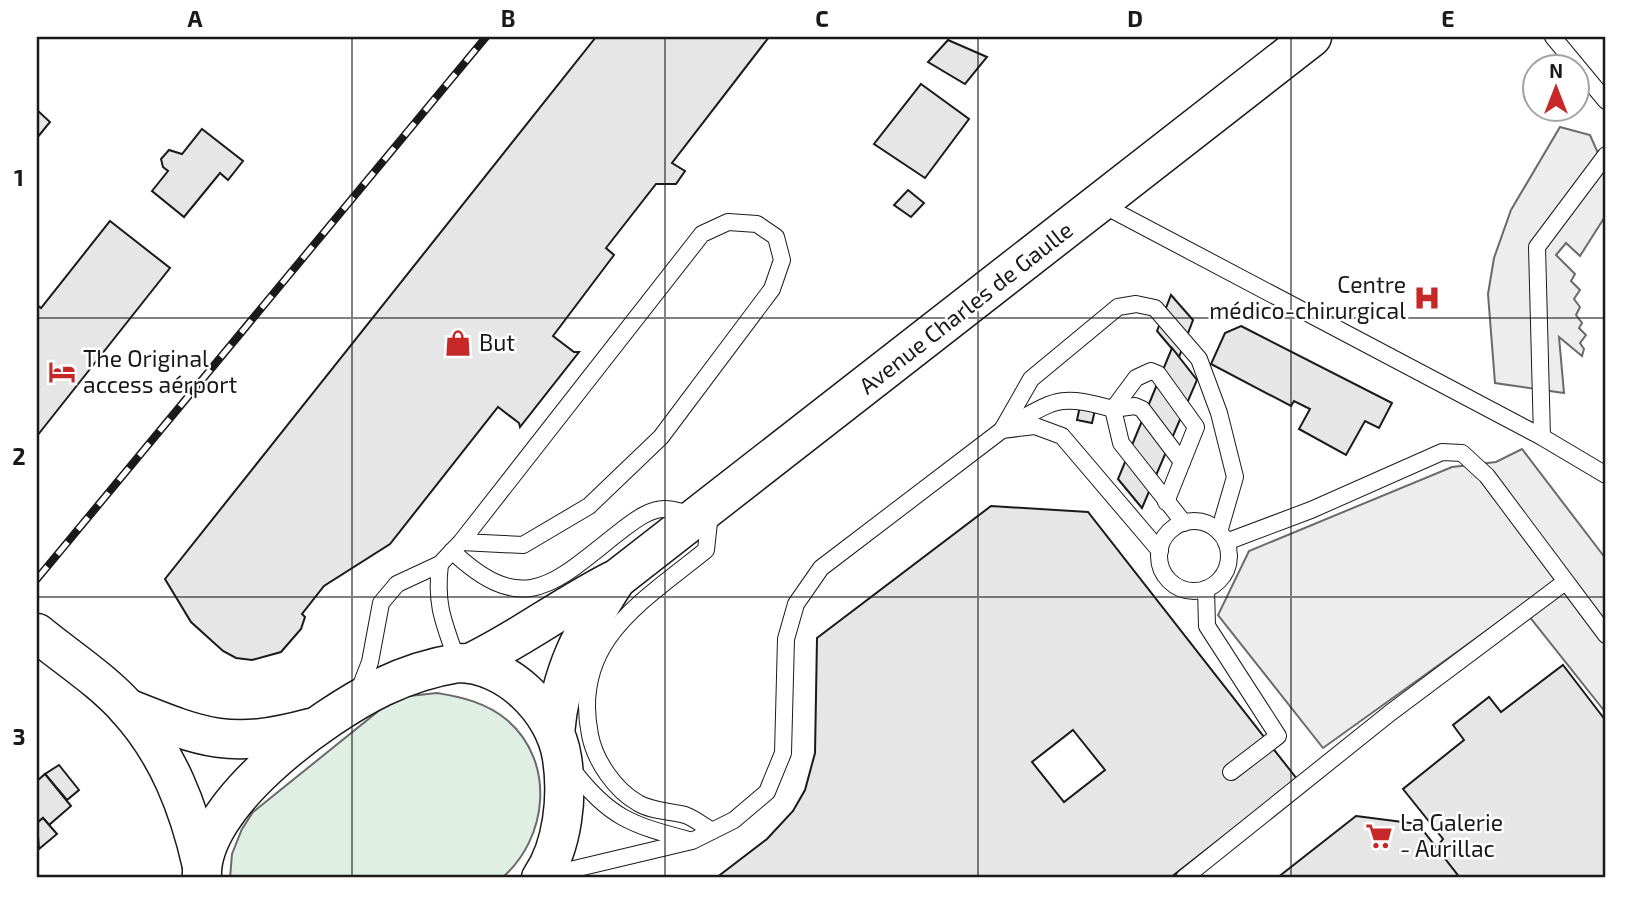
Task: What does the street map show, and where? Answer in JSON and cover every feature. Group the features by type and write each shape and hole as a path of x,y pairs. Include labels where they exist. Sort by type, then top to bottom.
{"main road":[{"name":"Avenue Charles de Gaulle","path":"320,725 392,683 464,663 618,578 1312,37"},
{"name":"Avenue Charles de Gaulle","path":"542,878 555,849 564,805 558,745 565,672 593,615 618,578"},
{"path":"37,633 127,708 168,765 191,820 201,874"},
{"path":"464,663 507,678 533,700 558,745"},
{"path":"127,708 197,736 237,740 266,740 320,725"},
{"path":"201,874 217,824 243,788 320,725"}],"lane":[{"path":"1553,37 1606,101"},
{"path":"1542,438 1537,247 1606,155"},
{"path":"1101,204 1542,438 1606,475"},
{"path":"354,704 370,662 382,603 397,584 440,564 457,547 702,234 728,222 757,224 776,237 782,260 772,289 661,438 589,506 523,545 457,547"},
{"path":"1002,430 1031,379 1118,307 1136,304 1155,308 1199,359 1219,413 1235,477 1223,537 1228,566 1216,584 1206,589 1183,590 1172,584 1160,564 1160,551 1167,534 1184,523 1203,523 1223,537"},
{"path":"1166,502 1196,428 1158,374 1151,371 1136,377 1114,409 1121,443 1166,502 1184,523"},
{"path":"542,878 691,841 734,820 767,792 783,753 786,639 796,604 821,568 1002,430 1055,400 1082,400 1114,409 1135,406 1142,409 1182,461"},
{"path":"1002,430 1035,426 1062,436 1160,551"},
{"path":"1223,537 1311,510 1442,452 1461,453 1487,476 1606,635"},
{"path":"457,547 472,570 498,587 527,591 557,580 639,517 664,509 704,511 706,550 616,626 599,652 587,682 585,709 592,746 614,783 639,804 688,816 712,831"},
{"path":"440,564 436,592 441,616 464,663"},
{"path":"1184,878 1321,763 1565,582"},
{"path":"1206,589 1207,626 1278,736 1231,772"},
{"path":"558,745 607,810 640,827 691,841"}],"green space":[{"path":"437,693 474,702 499,714 523,737 533,757 539,778 537,822 529,842 502,878 230,878 232,854 242,829 253,812 386,705 409,696"}],"shaded area":[{"path":"1560,127 1590,135 1606,171 1606,215 1580,256 1566,243 1556,255 1575,274 1571,281 1580,290 1574,299 1580,307 1576,315 1582,323 1579,328 1586,335 1580,343 1584,349 1582,356 1559,337 1564,393 1495,383 1488,294 1494,258 1511,210"},
{"path":"1522,449 1606,559 1606,713 1521,606 1323,748 1218,615 1249,551 1452,467 1496,462"}],"building":[{"name":"But","path":"596,37 769,37 672,163 685,171 676,184 656,184 606,248 614,255 553,336 574,352 579,352 520,427 519,423 498,407 390,544 324,586 302,614 305,617 301,629 281,652 252,660 236,658 223,651 191,622 165,579"},
{"path":"948,40 987,57 965,84 928,62"},
{"path":"921,84 969,119 925,178 874,144"},
{"path":"37,110 50,122 37,138"},
{"path":"202,129 243,161 228,180 220,173 184,217 152,191 168,171 163,167 161,159 169,150 182,154"},
{"path":"908,190 924,203 911,217 894,205"},
{"name":"The Original access aérport","path":"110,221 170,268 37,436 37,305 41,308"},
{"path":"1171,295 1193,320 1179,357 1157,331"},
{"path":"1241,326 1392,403 1379,428 1365,421 1346,455 1299,429 1310,409 1294,401 1291,406 1211,364 1225,333"},
{"path":"1172,348 1197,380 1142,508 1118,479"},
{"path":"1080,406 1095,410 1092,423 1077,420"},
{"path":"991,506 1088,512 1297,779 1170,878 716,878 767,839 793,811 805,790 815,753 817,638","holes":["1073,730 1105,770 1064,802 1032,762"]},
{"path":"1563,665 1606,721 1606,878 1460,878 1436,848 1443,839 1403,789 1464,740 1453,725 1489,697 1501,712"},
{"path":"59,765 79,790 67,800 45,774"},
{"path":"45,774 71,806 49,825 43,818 37,823 37,781"},
{"name":"La Galerie - Aurillac","path":"1356,816 1418,824 1460,878 1277,878"},
{"path":"43,818 57,834 39,849 37,823"}],"railway":[{"path":"37,579 486,37"}],"place":[{"name":"Centre médico-chirurgical","path":"1427,298"},
{"name":"But","path":"458,343"},
{"name":"The Original access aérport","path":"62,372"},
{"name":"La Galerie - Aurillac","path":"1379,836"}]}
